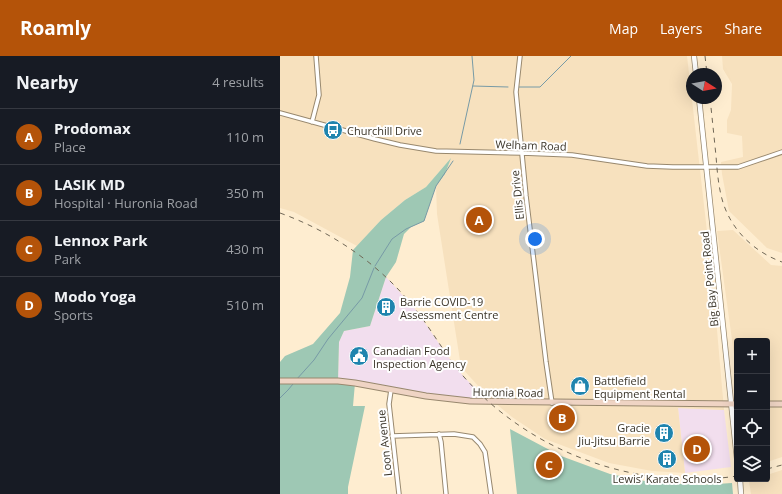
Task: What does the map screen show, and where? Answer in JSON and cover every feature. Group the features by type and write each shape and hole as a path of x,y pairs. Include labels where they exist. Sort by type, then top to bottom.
{"main road":[{"name":"Huronia Road","path":"280,381 338,381 470,402 734,404"},
{"path":"770,404 782,404"}],"street":[{"path":"312,122 319,95 316,56"},
{"name":"Ellis Drive","path":"520,56 516,92 546,362 552,403"},
{"path":"694,56 695,68"},
{"name":"Big Bay Point Road","path":"699,104 735,446"},
{"name":"Welham Road","path":"280,113 400,145 436,151 572,155 647,166 706,167 738,167 782,152"},
{"name":"Loon Avenue","path":"391,390 389,404 398,494"},
{"path":"439,434 446,494"},
{"path":"392,436 454,434 473,437 485,452 488,462 491,494"},
{"path":"740,482 741,494"}],"shaded area":[{"path":"280,56 687,56 688,68 686,68 686,104 692,104 713,284 724,410 678,408 685,473 652,471 609,463 545,439 512,417 490,399 461,367 437,214 436,186 445,174 450,159 426,187 405,200 381,220 357,246 294,212 280,208"},
{"path":"722,56 782,56 782,253 767,248 729,211 721,162 743,157 742,136 727,133 727,120 731,110 732,84 723,69"},
{"path":"733,230 771,265 782,266 782,457 770,461 770,338 734,338 734,354 717,231"},
{"path":"386,277 416,310 464,377 489,402 470,401 338,381 339,342 344,331 370,326"},
{"path":"678,408 724,410 731,467 685,473"},
{"path":"782,470 782,494 751,494 749,482 770,482 770,474"}],"green space":[{"path":"451,158 445,174 436,186 424,221 411,227 404,234 396,262 386,277 370,326 344,331 339,342 338,381 355,383 353,406 365,406 348,487 348,494 280,494 280,362 285,356 313,344 340,313 350,277 353,250 381,220 405,200 426,187"},
{"path":"510,429 561,456 610,474 650,482 701,485 732,483 733,494 517,494"}],"waterway":[{"path":"460,144 474,80 472,56"},
{"path":"519,87 540,87 571,56"},
{"path":"473,86 508,87"},
{"path":"375,266 392,239 406,229 424,221 436,186 453,161"},
{"path":"296,380 314,360 328,339 362,298 374,268"},
{"path":"280,398 293,384"}],"railway":[{"path":"705,56 706,68"},
{"path":"711,104 718,180 724,207 735,227 751,244 782,262"},
{"path":"280,213 300,221 337,240 372,265 403,294 464,377 491,404 521,427 553,446 588,461 624,471 662,478 699,479 734,476"},
{"path":"770,468 782,465"}],"place":[{"name":"Churchill Drive","path":"333,130"},
{"name":"Prodomax","path":"479,220"},
{"name":"Barrie COVID-19 Assessment Centre","path":"386,307"},
{"name":"Canadian Food Inspection Agency","path":"359,356"},
{"name":"Battlefield Equipment Rental","path":"580,386"},
{"name":"LASIK MD","path":"562,418"},
{"name":"Gracie Jiu-Jitsu Barrie","path":"664,433"},
{"name":"Modo Yoga","path":"697,449"},
{"name":"Lewis’ Karate Schools","path":"667,459"},
{"name":"Lennox Park","path":"549,465"}]}
